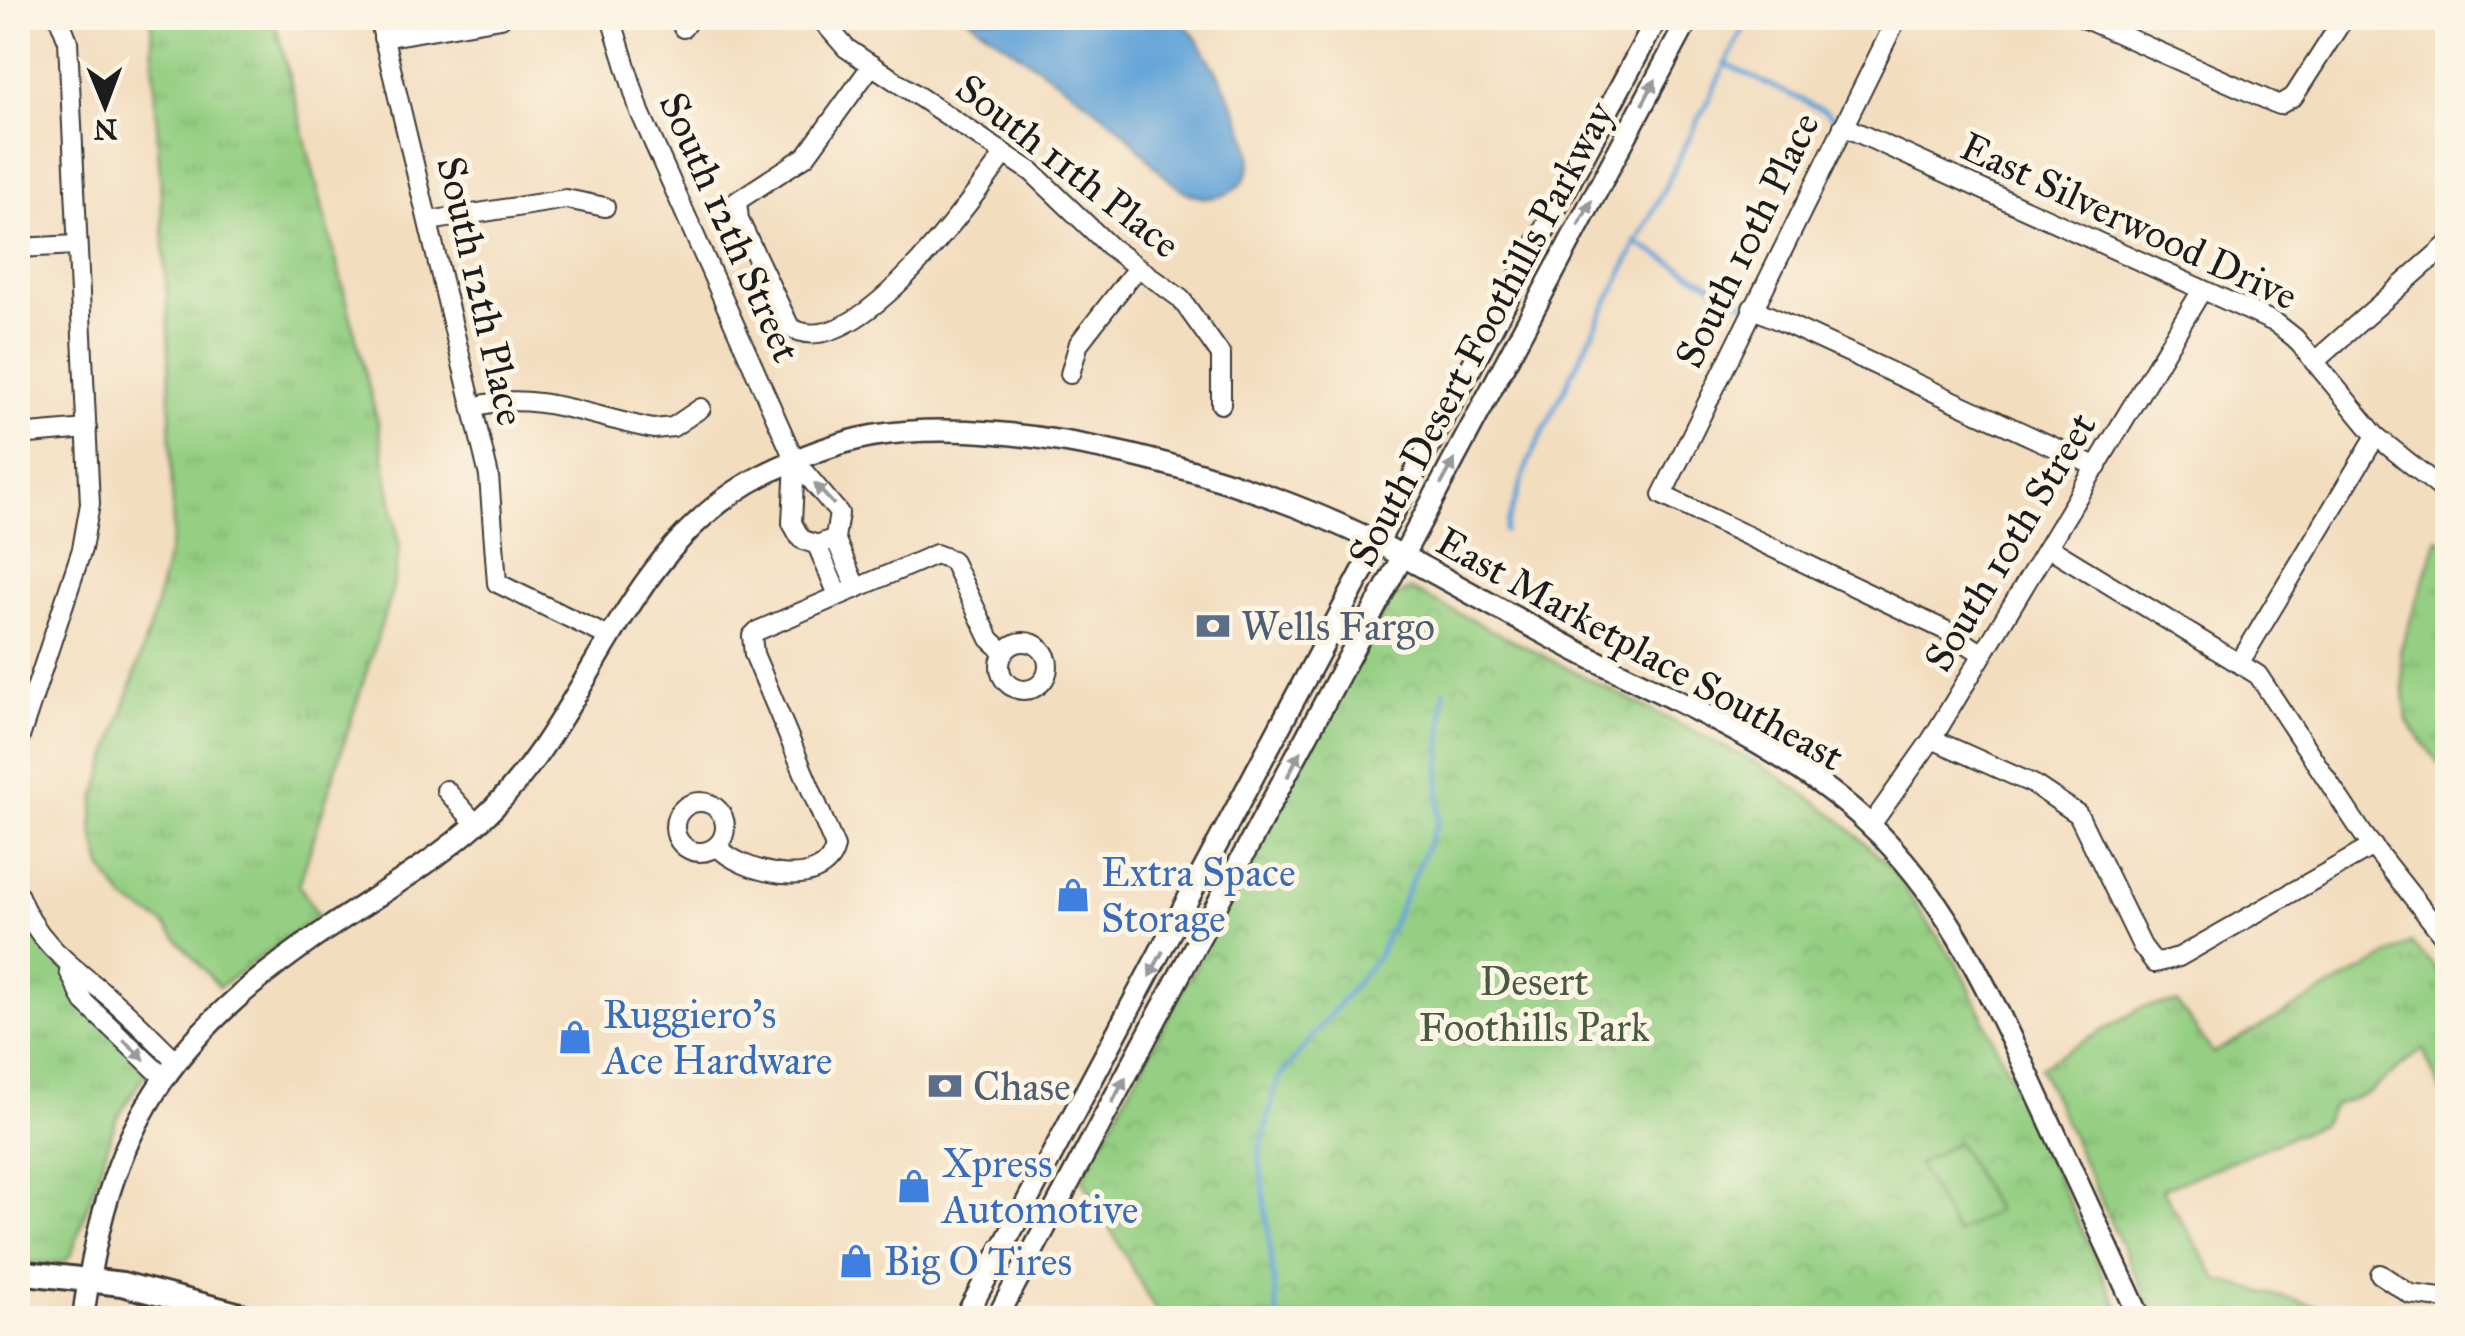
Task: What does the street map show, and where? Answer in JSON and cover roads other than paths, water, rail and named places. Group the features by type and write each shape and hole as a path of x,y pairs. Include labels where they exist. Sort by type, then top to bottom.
{"main road":[{"path":"18,1272 160,1292 252,1318"}],"street":[{"path":"18,743 27,685 82,549 90,504 68,41 60,18"},
{"name":"South 12th Place","path":"379,18 489,476 497,583 609,637"},
{"path":"384,38 501,18"},
{"name":"South 12th Street","path":"610,18 640,112 795,461 835,504 839,514 826,542 847,591"},
{"name":"South 11th Place","path":"820,18 846,48 1056,192 1109,246 1181,299 1221,355 1221,404"},
{"name":"South Desert Foothills Parkway","path":"966,1318 1658,18"},
{"name":"South Desert Foothills Parkway","path":"997,1318 1689,18"},
{"name":"South 10th Place","path":"1897,18 1662,494 1949,632 1982,654"},
{"path":"2083,18 2279,106 2294,96 2344,18"},
{"path":"872,65 806,156 737,202 739,220 790,327 803,335 835,326 902,282 935,248 1004,155"},
{"name":"East Silverwood Drive","path":"1843,126 2276,323 2296,338 2376,436 2448,494"},
{"path":"429,221 566,199 605,207"},
{"path":"2314,362 2448,244"},
{"path":"18,248 77,245"},
{"path":"1070,374 1080,342 1138,267"},
{"name":"South 10th Street","path":"1870,825 1932,740 2202,290"},
{"path":"1752,308 2097,468"},
{"path":"474,407 498,400 532,400 654,428 673,427 701,408"},
{"path":"18,435 87,429"},
{"name":"East Marketplace Southeast","path":"795,461 870,436 966,431 1092,449 1218,480 1376,543 1758,746 1870,825 1931,894 1972,956 2140,1318"},
{"path":"2240,662 2376,436"},
{"path":"83,1318 112,1174 146,1100 170,1069 230,1000 262,974 441,853 476,824 520,775 655,567 730,494 795,461"},
{"name":"South 12th Street","path":"795,461 792,523 801,539 826,542"},
{"path":"2048,547 2258,674 2373,846 2448,942"},
{"path":"717,846 728,858 782,875 812,868 834,856 835,840 754,654 752,636 926,557 945,555 959,570 990,639 1004,652"},
{"path":"1932,740 2033,784 2078,814 2142,946 2155,963 2180,957 2373,846"},
{"path":"446,790 476,824"},
{"path":"18,894 30,921 66,966 84,1002 170,1069"},
{"path":"2380,1274 2410,1294 2448,1299"}],"water":[{"path":"968,18 1180,18 1210,61 1244,129 1251,157 1244,180 1226,194 1214,197 1189,193 1160,171 1117,125"}],"waterway":[{"path":"1505,531 1529,460 1749,18"},
{"path":"1725,64 1825,111 1841,124"},
{"path":"1635,242 1750,306"},
{"path":"1278,1318 1259,1152 1278,1079 1378,956 1438,821 1444,690"}],"place":[{"name":"Wells Fargo","path":"1213,626"},
{"name":"Extra Space Storage","path":"1073,895"},
{"name":"Ruggiero's Ace Hardware","path":"575,1037"},
{"name":"Chase","path":"945,1086"},
{"name":"Xpress Automotive","path":"914,1186"},
{"name":"Big O Tires","path":"856,1261"}],"park label":[{"name":"Desert Foothills Park","path":"1534,1004"}]}
